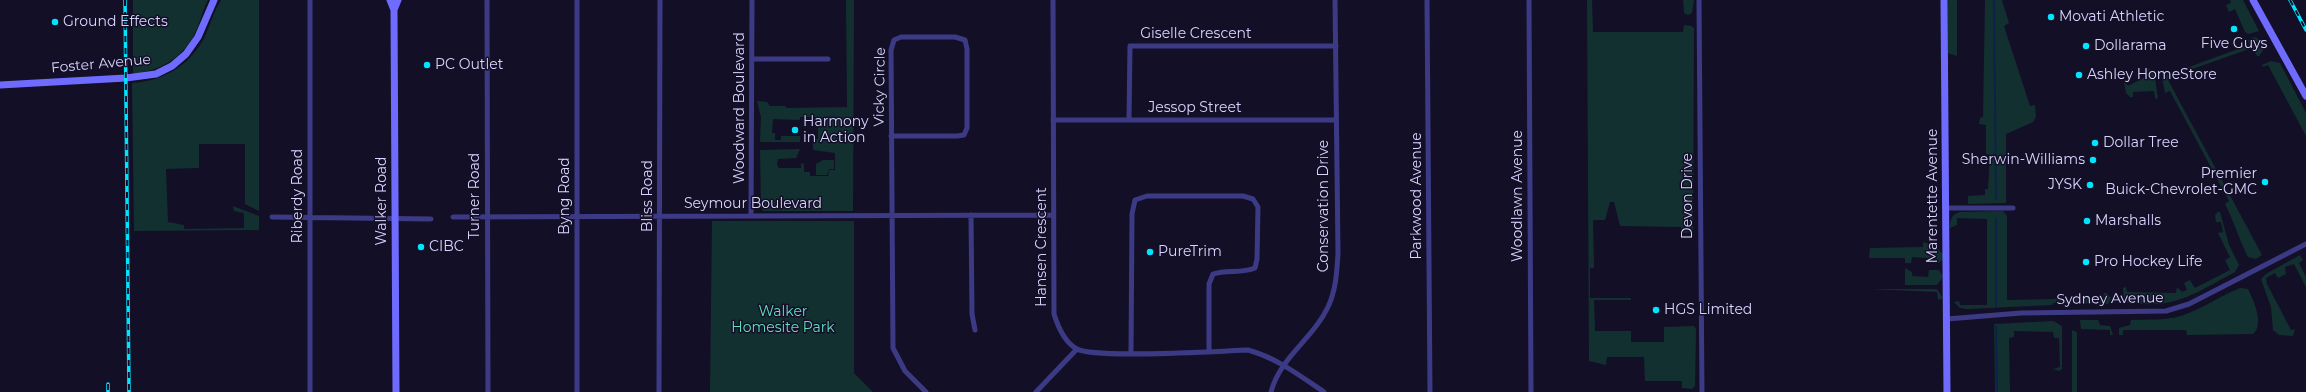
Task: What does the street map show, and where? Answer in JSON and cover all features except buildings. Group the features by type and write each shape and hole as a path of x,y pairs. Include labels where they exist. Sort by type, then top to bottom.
{"street":[{"name":"Foster Avenue","path":"0,85 126,78 156,74 172,66 186,54 198,37 214,0"},
{"name":"Riberdy Road","path":"310,0 310,392"},
{"name":"Walker Road","path":"390,0 394,10 396,392"},
{"name":"Walker Road","path":"394,10 398,0"},
{"name":"Turner Road","path":"487,0 488,392"},
{"name":"Byng Road","path":"577,0 577,392"},
{"name":"Bliss Road","path":"659,392 660,0"},
{"name":"Woodward Boulevard","path":"751,216 752,0"},
{"name":"Hansen Crescent","path":"1053,0 1054,314 1060,333 1077,349"},
{"name":"Conservation Drive","path":"1271,392 1274,379 1283,363 1328,307 1336,282 1338,253 1335,0"},
{"name":"Parkwood Avenue","path":"1428,0 1430,392"},
{"name":"Woodlawn Avenue","path":"1529,0 1531,392"},
{"name":"Devon Drive","path":"1699,0 1702,392"},
{"name":"Marentette Avenue","path":"1944,0 1947,392"},
{"path":"2253,0 2306,96"},
{"name":"Vicky Circle","path":"891,136 964,135 967,128 967,49 964,40 955,37 901,37 894,40 891,50 891,136 893,348 905,371 926,392"},
{"name":"Giselle Crescent","path":"1129,120 1130,46 1336,46"},
{"path":"752,59 828,59"},
{"name":"Jessop Street","path":"1053,120 1336,120"},
{"path":"1131,353 1132,214 1135,200 1147,196 1243,196 1253,199 1258,207 1257,259 1255,268 1247,271 1222,271 1213,274 1209,284 1209,351"},
{"path":"1946,208 2013,208"},
{"path":"971,215 972,314 975,330"},
{"name":"Seymour Boulevard","path":"453,217 1053,215"},
{"path":"272,217 431,219"},
{"name":"Sydney Avenue","path":"1947,319 2021,313 2166,311 2189,304 2306,244"},
{"path":"1036,392 1077,349 1104,354 1248,350 1267,355 1283,363 1324,392"}],"green space":[{"path":"133,0 208,0 194,35 183,51 160,67 133,74"},
{"path":"221,0 259,0 259,211 245,204 245,144 199,144 199,168 166,169 168,222 184,225 184,229 244,228 244,213 234,211 233,206 259,216 259,230 134,231 132,83 156,79 166,75 185,62 200,45"},
{"path":"846,0 854,0 853,211 763,211 761,207 760,150 800,149 796,158 778,159 777,165 779,168 801,168 801,163 804,164 804,172 810,172 810,176 828,176 829,170 835,170 835,153 813,150 813,139 818,139 818,117 800,117 800,120 773,119 772,133 775,133 775,140 781,140 781,136 800,136 800,142 760,142 761,117 757,101 767,102 770,106 785,106 787,108 847,107"},
{"path":"1587,0 1592,0 1593,32 1683,32 1684,25 1694,28 1693,232 1682,233 1681,227 1620,226 1614,202 1610,202 1605,220 1593,220 1594,268 1590,268 1590,298 1631,298 1631,300 1594,300 1595,331 1631,331 1631,342 1664,342 1664,327 1694,326 1696,329 1695,386 1692,389 1682,388 1682,381 1645,381 1644,357 1607,357 1606,365 1589,361"},
{"path":"1683,0 1694,0 1692,13 1688,15 1684,13"},
{"path":"1948,0 1957,0 1957,56 1948,53"},
{"path":"1985,0 2002,0 2009,23 2004,26 2030,106 2035,105 2036,117 2033,122 2006,134 2006,203 1968,204 1968,196 1985,195 1985,189 1988,189 1990,155 1986,154 1986,125 1979,124 1980,118 1983,117"},
{"path":"2230,0 2243,0 2259,31 2248,34 2245,32 2235,9 2229,12 2226,5 2231,3"},
{"path":"2254,37 2264,41 2264,49 2259,56 2257,56 2252,48 2167,78 2262,255 2256,259 2248,257 2225,204 2229,201 2170,91 2165,93 2162,77 2249,45 2248,40"},
{"path":"2271,61 2280,63 2306,113 2306,136 2268,65 2263,67 2262,65"},
{"path":"2148,69 2154,71 2158,99 2155,98 2154,91 2133,92 2133,97 2130,97 2126,93 2124,82 2128,86 2149,75"},
{"path":"823,160 834,160 834,169 829,169 827,175 816,175 816,164"},
{"path":"2003,211 2007,216 2007,300 2103,298 2104,293 2107,293 2111,298 2108,304 2053,303 2052,305 1967,309 1960,308 1954,302 1959,301 1960,305 1987,305 1987,219 1957,218 1957,225 1950,228 1952,217 1960,212"},
{"path":"2220,212 2229,245 2239,265 2235,272 2198,292 2168,303 2140,304 2124,302 2123,288 2126,287 2127,292 2176,293 2177,287 2182,292 2187,290 2184,283 2190,280 2195,288 2230,270 2225,260 2230,257 2218,233 2223,232 2221,222 2216,222 2215,215"},
{"name":"Walker Homesite Park","path":"712,221 854,221 854,373 873,392 710,392"},
{"path":"1923,242 1934,246 1943,254 1943,259 1939,263 1929,263 1928,258 1912,257 1911,263 1905,263 1905,258 1869,258 1870,248 1923,247"},
{"path":"2300,255 2303,260 2299,263 2306,277 2306,287 2294,264 2285,267 2286,274 2278,278 2275,273 2266,278 2267,284 2291,330 2295,329 2293,336 2279,335 2273,330 2271,307 2261,279 2266,274"},
{"path":"1905,268 1912,272 1912,276 1928,277 1929,270 1939,270 1943,277 1937,285 1905,285"},
{"path":"2240,288 2248,289 2257,312 2258,325 2253,334 2187,335 2186,330 2123,330 2123,335 2119,335 2119,328 2130,325 2131,320 2175,318 2196,310"},
{"path":"1870,289 1937,289 1943,298 1938,300 1937,292"},
{"path":"2080,320 2098,320 2100,325 2110,326 2113,335 2110,335 2110,330 2081,329"},
{"path":"2053,321 2062,326 2062,369 2059,371 2053,369 2060,367 2059,338 2054,338 2053,332 2014,331 2014,337 2009,338 2010,392 1995,392 1994,324"},
{"path":"2072,330 2077,332 2077,392 2072,392"}],"waterway":[{"path":"1994,0 1996,199"},
{"path":"1996,218 1996,306"},
{"path":"1996,326 1997,392"}],"railway":[{"path":"125,0 129,392"},
{"path":"2290,0 2306,30"},
{"path":"108,384 108,392"}],"place":[{"name":"Movati Athletic","path":"2051,17"},
{"name":"Ground Effects","path":"55,22"},
{"name":"Five Guys","path":"2234,29"},
{"name":"Dollarama","path":"2086,46"},
{"name":"PC Outlet","path":"427,65"},
{"name":"Ashley HomeStore","path":"2079,75"},
{"name":"Harmony in Action","path":"795,130"},
{"name":"Dollar Tree","path":"2095,143"},
{"name":"Sherwin-Williams","path":"2093,160"},
{"name":"Premier Buick-Chevrolet-GMC","path":"2265,182"},
{"name":"JYSK","path":"2090,185"},
{"name":"Marshalls","path":"2087,221"},
{"name":"CIBC","path":"421,247"},
{"name":"PureTrim","path":"1150,252"},
{"name":"Pro Hockey Life","path":"2086,262"},
{"name":"HGS Limited","path":"1656,310"}]}
